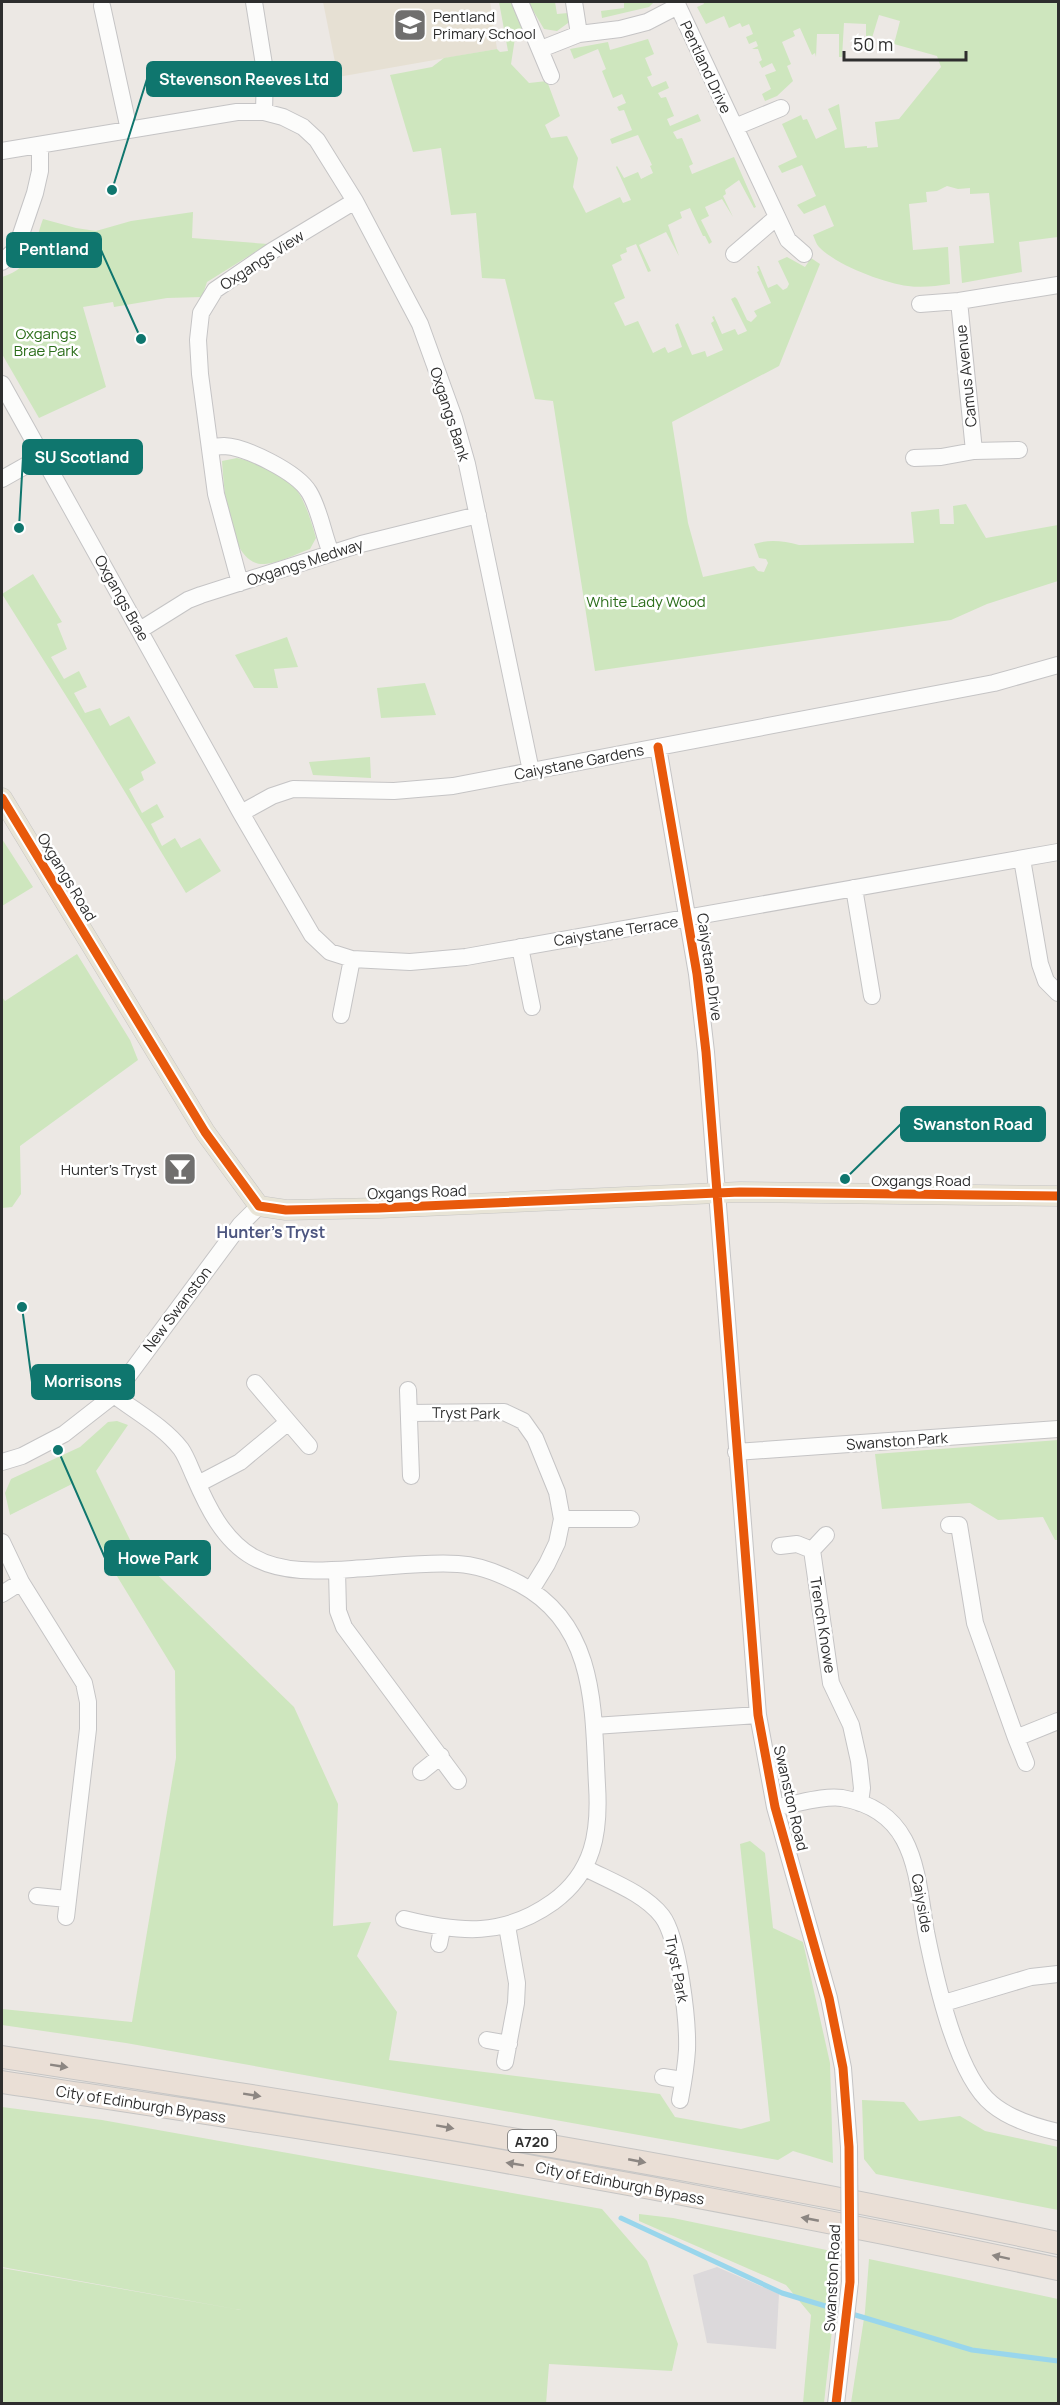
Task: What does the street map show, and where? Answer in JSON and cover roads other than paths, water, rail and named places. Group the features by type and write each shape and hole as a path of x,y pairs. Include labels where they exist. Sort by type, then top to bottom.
{"highway":[{"name":"City of Edinburgh Bypass","path":"2,2057 542,2143 1059,2243"},
{"name":"City of Edinburgh Bypass","path":"2,2082 533,2167 772,2211 1059,2269"}],"main road":[{"name":"Oxgangs Road","path":"2,798 192,1112 259,1206 286,1210 368,1209 717,1193 1059,1196"}],"street":[{"path":"254,2 265,71 264,112"},
{"path":"520,2 551,76"},
{"path":"574,2 579,34"},
{"name":"Pentland Drive","path":"541,49 579,34 641,24 677,4 788,240 804,254"},
{"path":"102,6 129,130"},
{"name":"Pentland Drive","path":"735,127 781,108"},
{"name":"Oxgangs Bank","path":"2,151 237,112 264,112 293,122 303,127 317,140 355,201 420,324 454,418 478,515 531,771"},
{"path":"2,262 16,249 32,202 40,171 40,145"},
{"name":"Oxgangs View","path":"240,583 216,494 200,374 198,340 201,313 215,290 272,251 355,201"},
{"path":"734,254 777,217"},
{"path":"920,304 959,301 1059,285"},
{"name":"Camus Avenue","path":"959,301 974,451"},
{"name":"Oxgangs Brae","path":"2,384 241,813"},
{"path":"210,448 224,446 243,451 279,467 298,479 312,499 331,553"},
{"path":"914,458 941,457 974,451 1019,450"},
{"path":"2,479 41,456"},
{"name":"Oxgangs Medway","path":"140,630 188,600 361,544 478,515"},
{"name":"Caiystane Gardens","path":"241,813 272,796 293,789 414,790 453,786 994,683 1059,664"},
{"name":"Caiystane Drive","path":"658,747 699,990 712,1114 717,1193"},
{"name":"Caiystane Terrace","path":"241,813 312,935 330,952 352,959 383,962 427,961 520,947 1059,852"},
{"path":"1022,859 1040,964 1046,981 1059,993"},
{"path":"854,888 872,996"},
{"path":"520,947 532,1007"},
{"path":"341,1015 352,959"},
{"name":"Swanston Road","path":"717,1193 758,1715 775,1807 829,1998 843,2068 849,2146 850,2282 836,2403"},
{"name":"New Swanston","path":"2,1462 22,1456 64,1434 114,1395 240,1225 259,1206"},
{"path":"255,1383 309,1446"},
{"name":"Tryst Park","path":"408,1390 411,1476"},
{"path":"114,1395 163,1430 182,1450 216,1520 234,1542 254,1557 291,1569 337,1570 460,1564 498,1572 531,1590 560,1616 580,1648 591,1689 599,1812 596,1843 585,1868 565,1893 535,1915 507,1926 441,1936 404,1919"},
{"name":"Tryst Park","path":"409,1413 504,1412 523,1421 535,1437 557,1492 562,1519 552,1553 531,1590"},
{"path":"198,1484 240,1462 287,1423"},
{"name":"Swanston Park","path":"736,1452 1059,1429"},
{"path":"562,1519 631,1519"},
{"path":"950,1525 959,1525 975,1623 1026,1762"},
{"path":"780,1546 797,1544 812,1550 826,1535"},
{"path":"2,1542 21,1582 76,1668 84,1683 88,1702 88,1729 66,1917"},
{"name":"Trench Knowe","path":"812,1550 831,1683 851,1725 859,1761 862,1788 860,1803"},
{"path":"337,1570 338,1611 344,1627 458,1781"},
{"path":"2,1594 21,1582"},
{"path":"594,1726 758,1715"},
{"path":"1016,1738 1059,1721"},
{"path":"421,1772 441,1756"},
{"name":"Caiyside","path":"775,1807 839,1798 860,1803 884,1816 901,1833 912,1855 919,1878 931,1958 944,2004 960,2055 972,2081 991,2104 1014,2118 1059,2132"},
{"name":"Tryst Park","path":"585,1868 646,1900 663,1917 673,1937 685,2014 687,2050 680,2100"},
{"path":"37,1896 67,1899"},
{"path":"505,2062 517,1983 507,1926"},
{"path":"944,2004 1031,1977 1059,1974"},
{"path":"487,2040 509,2044"},
{"path":"663,2077 683,2080"}],"waterway":[{"path":"621,2218 782,2293 972,2350 1058,2361"}],"place":[{"name":"Pentland Primary School","path":"410,25"},
{"name":"Stevenson Reeves Ltd","path":"112,190"},
{"name":"Pentland","path":"141,339"},
{"name":"SU Scotland","path":"19,528"},
{"name":"Hunter's Tryst","path":"180,1169"},
{"name":"Swanston Road","path":"845,1179"},
{"name":"Morrisons","path":"22,1307"},
{"name":"Howe Park","path":"58,1450"}],"district":[{"name":"Hunter's Tryst","path":"271,1232"}],"park label":[{"name":"Oxgangs Brae Park","path":"46,342"},
{"name":"White Lady Wood","path":"646,601"}]}
